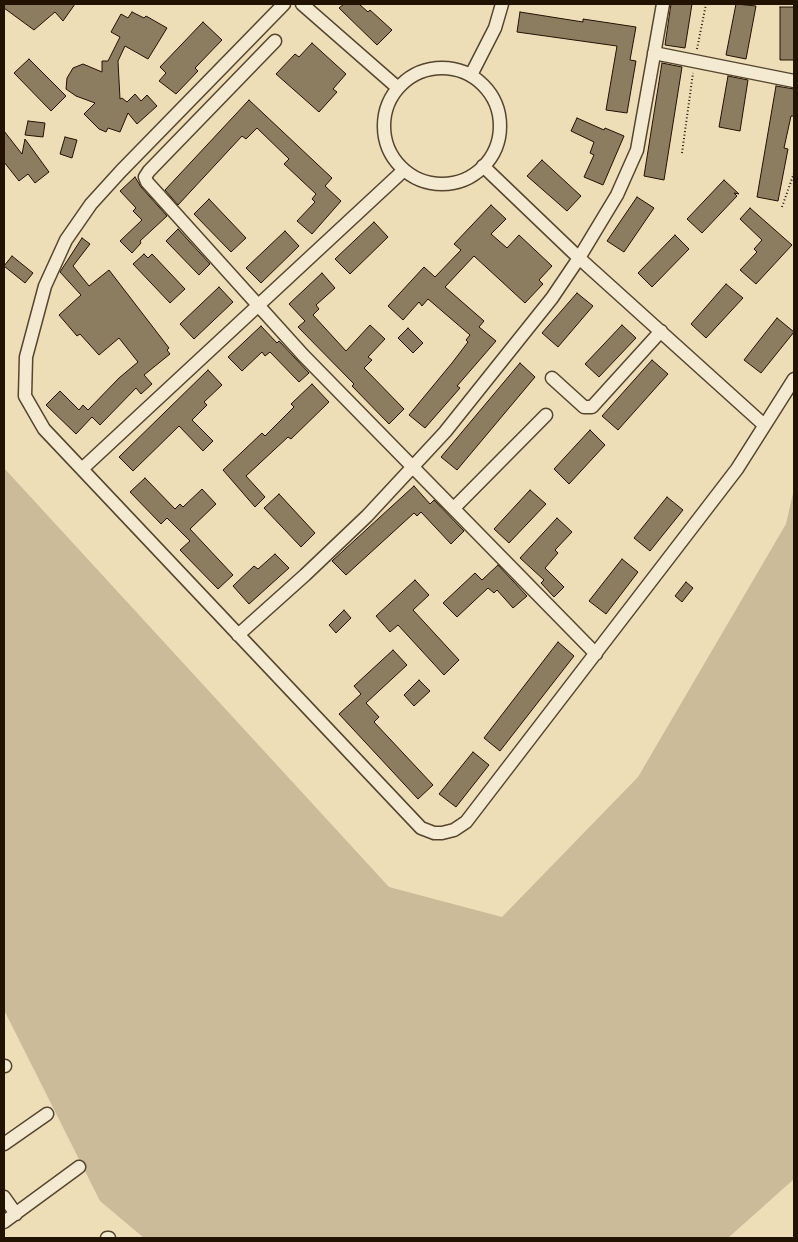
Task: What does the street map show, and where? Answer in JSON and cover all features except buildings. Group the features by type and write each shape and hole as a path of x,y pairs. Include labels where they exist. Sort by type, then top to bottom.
{"street":[{"path":"284,4 121,171 92,204 66,240 44,286 26,357 25,396 44,429 421,828 434,833 454,830 466,822 737,469 763,424 794,379"},
{"path":"471,75 495,28 502,4"},
{"path":"238,635 305,575 445,432 522,336 579,258 617,195 637,150 663,4"},
{"path":"308,5 398,88"},
{"path":"275,42 145,177 146,182 258,307 539,598 596,654"},
{"path":"654,53 794,81"},
{"path":"232,57 247,70"},
{"path":"451,68 471,75 492,95 500,118 496,148 484,166 466,179 446,184 425,182 408,174 390,154 383,128 385,111 394,92 415,75 431,69 451,68"},
{"path":"484,166 579,258 763,424"},
{"path":"82,469 404,170"},
{"path":"552,378 584,407 592,407 661,331"},
{"path":"454,508 546,415"},
{"path":"4,1144 47,1114"},
{"path":"4,1222 79,1167"},
{"path":"4,1197 16,1214"}],"path":[{"path":"682,153 695,61 706,4"},
{"path":"782,207 794,173"}],"shaded area":[{"path":"4,468 389,887 502,917 638,777 786,524 794,489 794,1179 728,1238 144,1238 100,1201 4,1010"}]}
